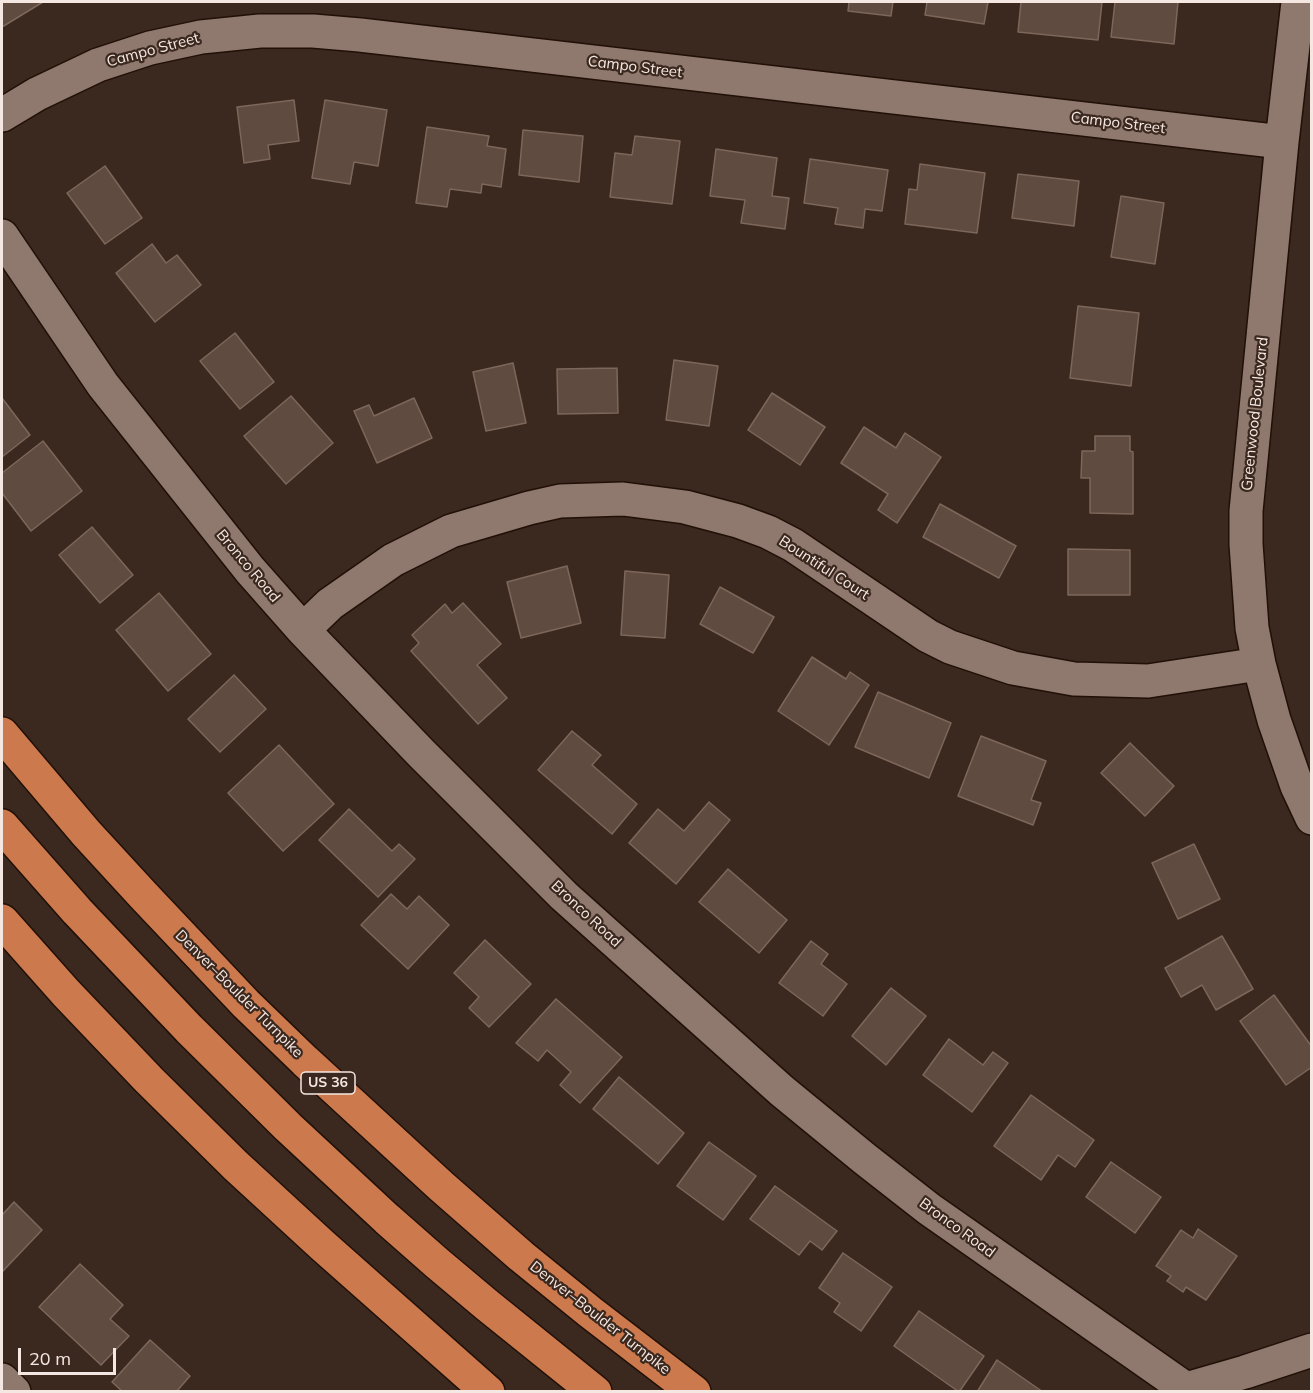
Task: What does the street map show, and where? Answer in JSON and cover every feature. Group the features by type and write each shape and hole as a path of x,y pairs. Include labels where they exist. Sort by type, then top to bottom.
{"highway":[{"name":"Denver–Boulder Turnpike","path":"2,734 158,912 246,1004 305,1061 521,1256 694,1392"},
{"path":"2,826 131,968 288,1127 437,1263 595,1392"},
{"path":"2,921 66,993 149,1080 235,1165 338,1260 488,1392"}],"street":[{"name":"Greenwood Boulevard","path":"1298,2 1246,511 1246,544 1252,628 1259,664 1274,720 1311,818"},
{"name":"Campo Street","path":"2,115 37,94 98,65 150,48 201,37 260,30 360,35 1282,142"},
{"name":"Bronco Road","path":"2,236 103,385 250,570 303,630 421,753 564,896 782,1091 929,1209 1186,1389 1311,1350"},
{"name":"Bountiful Court","path":"303,630 330,604 393,560 451,531 560,501 623,499 685,507 738,521 768,532 793,545 928,636 950,647 1013,668 1074,679 1148,681 1259,664"},
{"path":"2,1380 14,1392"}],"building":[{"path":"2,2 43,2 2,27"},
{"path":"849,2 893,2 891,16 848,11"},
{"path":"927,2 988,2 984,24 925,15"},
{"path":"1021,2 1102,2 1098,40 1018,32"},
{"path":"1115,2 1178,2 1174,44 1111,37"},
{"path":"294,100 299,141 268,145 270,159 244,163 237,107"},
{"path":"325,100 387,110 378,166 354,162 350,184 312,178"},
{"path":"427,127 489,136 487,146 506,149 501,187 482,184 481,193 450,189 447,207 416,203"},
{"path":"523,130 583,136 579,182 519,175"},
{"path":"635,136 680,141 672,204 610,197 615,153 632,155"},
{"path":"716,149 777,158 772,196 789,198 785,229 741,223 745,200 710,196"},
{"path":"810,159 888,170 882,211 865,209 863,228 835,224 838,208 804,203"},
{"path":"920,164 985,173 977,233 905,224 909,189 917,190"},
{"path":"105,166 142,218 105,244 67,193"},
{"path":"1018,174 1079,181 1074,226 1012,218"},
{"path":"1121,196 1164,203 1155,264 1111,257"},
{"path":"152,244 166,263 177,255 201,285 155,322 116,273"},
{"path":"1078,306 1139,313 1131,386 1070,378"},
{"path":"235,333 274,382 240,409 200,361"},
{"path":"674,360 718,366 709,426 666,420"},
{"path":"513,363 526,423 486,431 473,372"},
{"path":"617,368 618,413 558,414 557,369"},
{"path":"772,393 825,427 800,465 748,430"},
{"path":"291,396 333,443 286,484 244,436"},
{"path":"2,398 30,435 2,457"},
{"path":"414,398 432,438 377,463 354,411 369,405 374,416"},
{"path":"864,427 896,448 905,433 941,457 897,523 878,510 888,494 841,463"},
{"path":"1095,436 1130,436 1130,451 1133,452 1133,514 1090,513 1090,478 1081,478 1082,451 1095,451"},
{"path":"43,441 82,491 31,531 2,493 2,473"},
{"path":"940,504 1016,546 999,578 923,537"},
{"path":"92,527 133,575 100,603 59,555"},
{"path":"1068,549 1130,550 1130,595 1068,595"},
{"path":"567,566 581,623 521,638 507,582"},
{"path":"625,571 669,575 665,638 621,635"},
{"path":"720,587 774,617 753,653 700,624"},
{"path":"159,593 211,654 168,691 116,630"},
{"path":"463,603 501,644 477,665 507,698 478,724 411,651 419,643 412,635 445,604 452,613"},
{"path":"812,657 846,679 850,672 869,685 829,745 778,711"},
{"path":"234,675 266,709 220,752 188,719"},
{"path":"878,692 951,723 929,778 855,747"},
{"path":"572,731 601,755 592,765 637,804 612,834 538,770"},
{"path":"981,736 1046,761 1031,800 1041,803 1033,825 958,796"},
{"path":"1130,743 1174,786 1145,816 1101,773"},
{"path":"279,745 334,804 283,851 228,793"},
{"path":"709,802 730,820 676,884 629,843 658,809 684,831"},
{"path":"349,809 392,851 399,844 415,859 378,897 319,840"},
{"path":"1194,844 1220,899 1178,919 1152,863"},
{"path":"728,869 787,920 759,953 699,902"},
{"path":"391,894 407,909 419,896 449,925 408,969 361,925"},
{"path":"1222,936 1253,989 1216,1010 1202,985 1181,997 1165,968"},
{"path":"485,940 531,984 489,1027 469,1008 479,997 454,973"},
{"path":"811,941 828,954 821,964 847,984 823,1016 779,983"},
{"path":"891,988 926,1016 886,1065 852,1036"},
{"path":"1274,995 1312,1047 1312,1067 1286,1085 1240,1021"},
{"path":"556,999 622,1057 580,1103 560,1085 571,1072 547,1050 538,1061 516,1043"},
{"path":"949,1039 983,1065 993,1052 1008,1063 972,1112 923,1075"},
{"path":"619,1077 684,1133 658,1164 593,1109"},
{"path":"1031,1095 1094,1140 1075,1167 1058,1155 1041,1180 994,1146"},
{"path":"709,1142 756,1176 723,1220 677,1186"},
{"path":"1111,1162 1161,1197 1135,1233 1086,1197"},
{"path":"775,1186 837,1231 822,1250 810,1241 799,1255 750,1219"},
{"path":"14,1202 42,1230 2,1272 2,1215"},
{"path":"1198,1229 1237,1256 1206,1300 1186,1287 1183,1292 1167,1281 1171,1276 1156,1266 1181,1230 1193,1238"},
{"path":"843,1253 892,1287 861,1331 834,1312 840,1303 819,1288"},
{"path":"80,1264 123,1305 110,1319 129,1336 101,1365 39,1307"},
{"path":"919,1311 984,1356 959,1392 894,1346"},
{"path":"150,1340 190,1376 176,1392 123,1392 112,1382"},
{"path":"997,1360 1043,1392 977,1392"}]}
